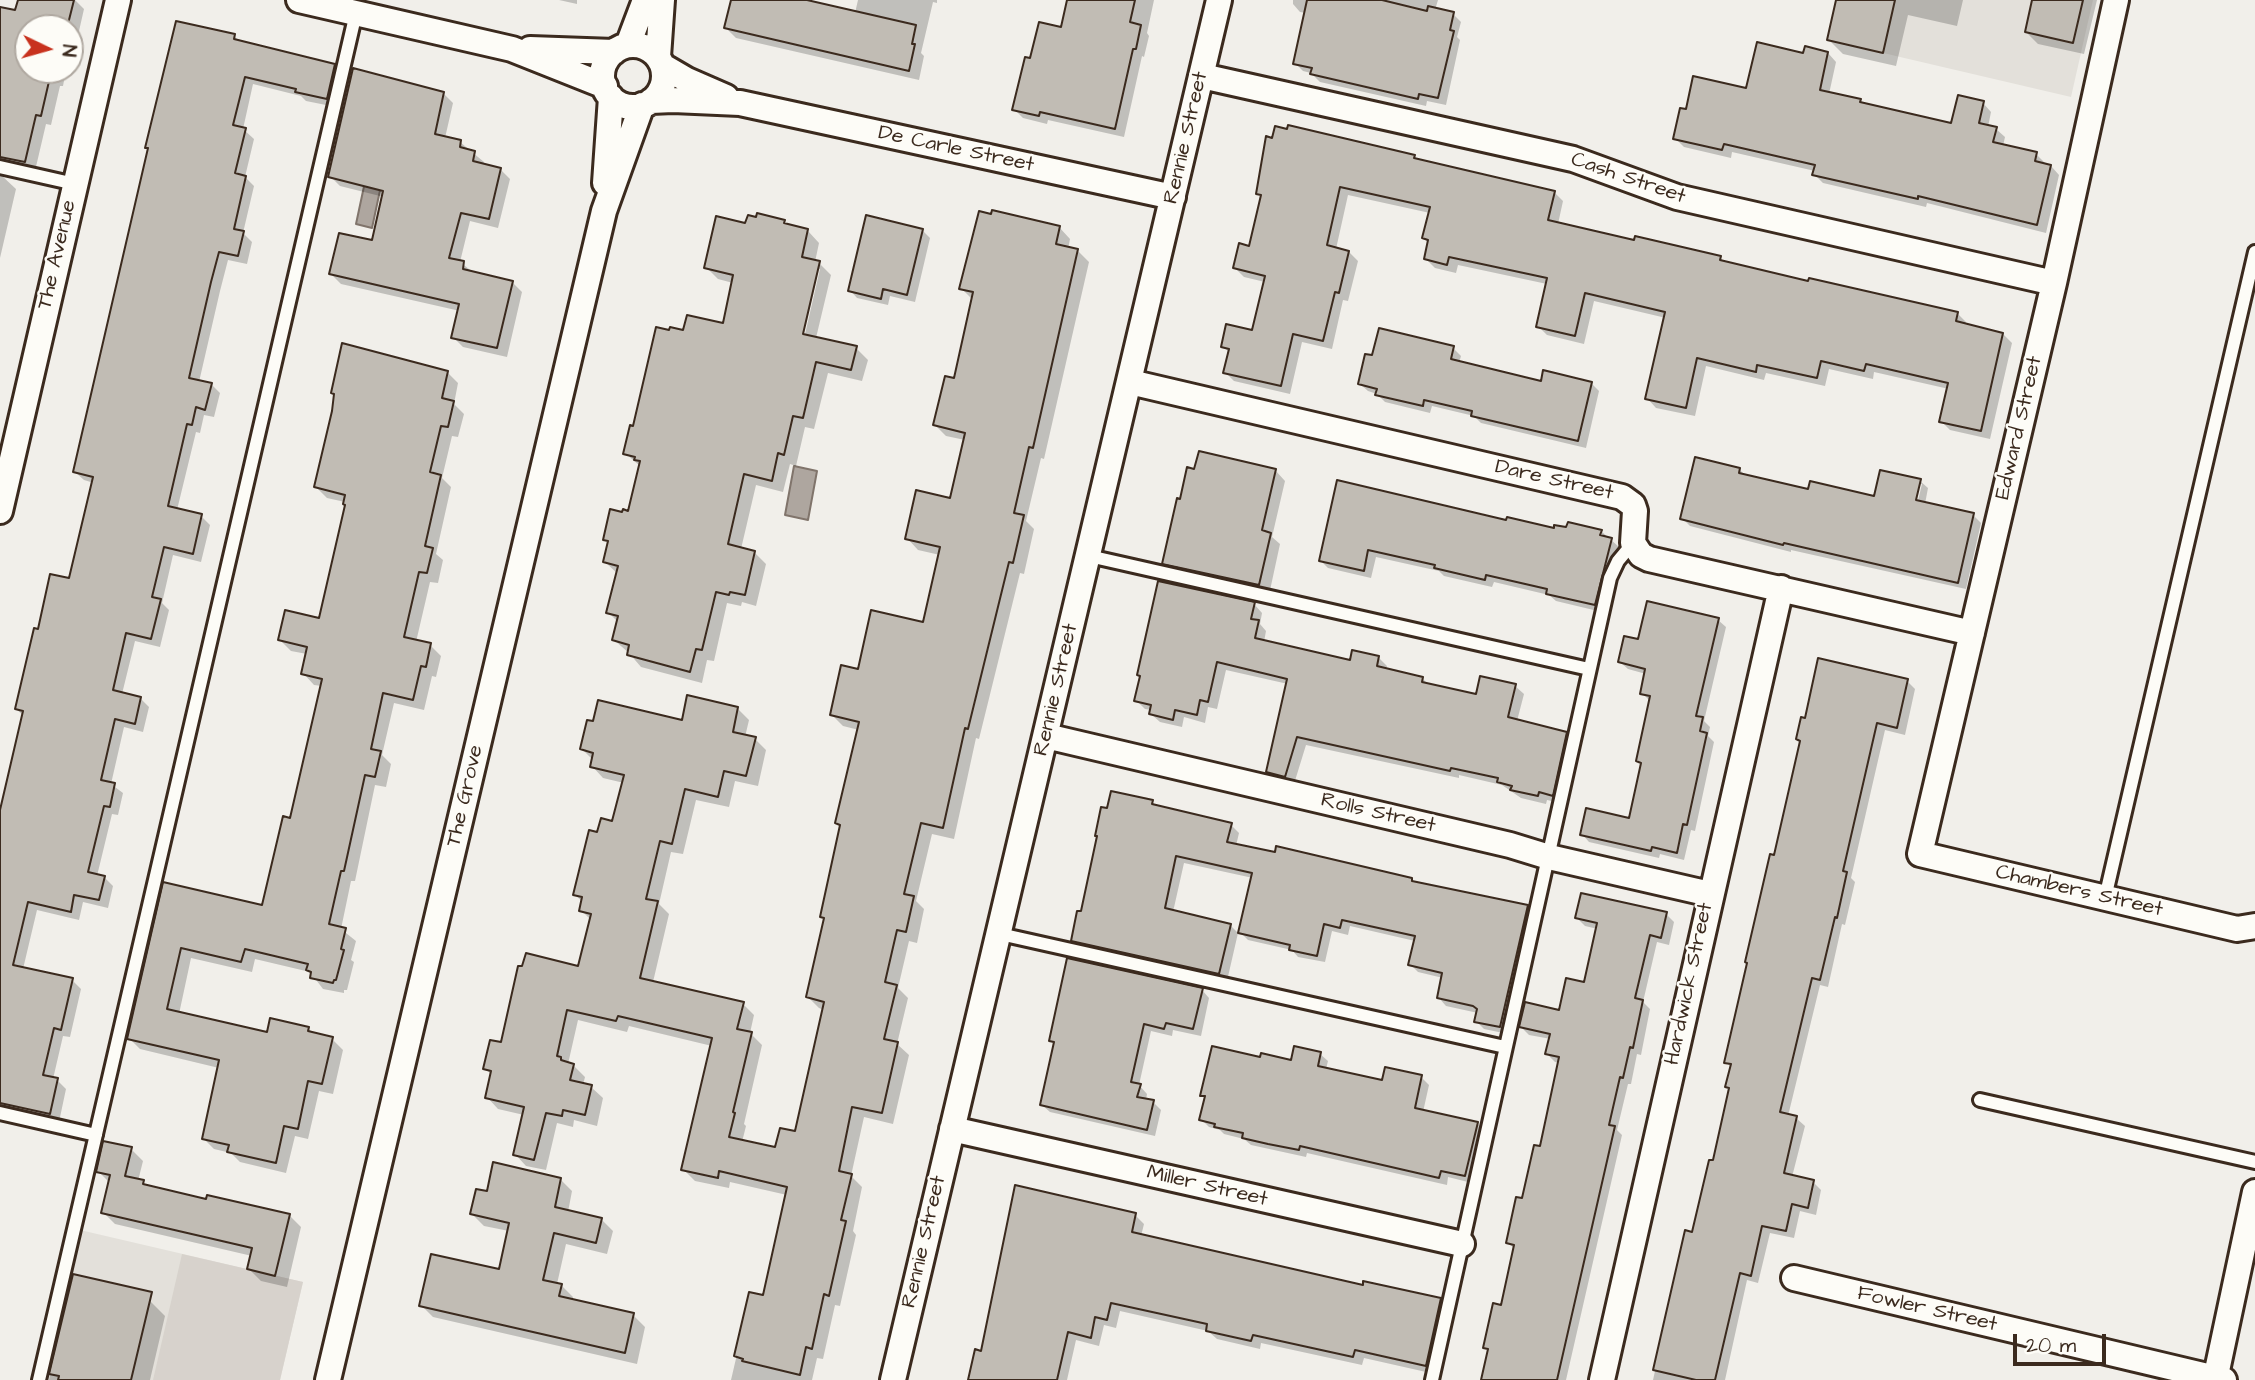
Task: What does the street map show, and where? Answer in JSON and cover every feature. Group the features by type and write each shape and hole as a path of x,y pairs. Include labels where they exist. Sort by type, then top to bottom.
{"street":[{"name":"The Avenue","path":"0,510 118,0"},
{"path":"299,0 512,49 608,92 625,105 646,103 658,95 663,86 662,0"},
{"path":"608,92 602,77 604,68 621,49 645,0"},
{"name":"Rennie Street","path":"893,1380 1219,0"},
{"name":"Edward Street","path":"1920,854 2054,283 2116,0"},
{"path":"512,49 645,47 661,62"},
{"name":"De Carle Street","path":"661,62 687,80 740,103"},
{"name":"Cash Street","path":"1202,76 1573,159 1677,197 2054,283"},
{"name":"The Grove","path":"604,211 608,92"},
{"name":"De Carle Street","path":"646,103 673,100 740,103 1173,197"},
{"name":"The Grove","path":"328,1380 604,211 646,103"},
{"name":"Dare Street","path":"1129,382 1622,497 1633,505 1635,511 1633,543"},
{"path":"1633,543 1641,555 1649,559 1972,633"},
{"name":"Hardwick Street","path":"1602,1380 1780,588"},
{"name":"Rolls Street","path":"1046,736 1710,894"},
{"name":"Chambers Street","path":"1920,854 2249,932"},
{"name":"Miller Street","path":"952,1129 1462,1244"},
{"path":"2218,1379 2255,1192"},
{"name":"Fowler Street","path":"1794,1278 2218,1379"}],"lane":[{"path":"39,1380 356,13"},
{"path":"0,167 75,184"},
{"path":"2105,898 2255,252"},
{"path":"1432,1380 1610,578 1618,561 1633,543"},
{"path":"1089,556 1590,669"},
{"path":"1000,934 1505,1047"},
{"path":"1980,1100 2255,1162"},
{"path":"0,1113 96,1135"}],"shaded area":[{"path":"1895,0 2093,0 2071,97 1883,53"},
{"path":"366,177 382,181 372,228 356,224"},
{"path":"794,466 817,471 808,520 785,515"},
{"path":"80,1230 303,1282 280,1380 45,1380"},
{"path":"182,1254 303,1282 280,1380 153,1380"}],"building":[{"path":"18,0 74,0 70,14 14,14 14,84 48,84 41,116 36,115 25,162 0,157 0,7 15,10"},
{"path":"731,0 807,0 916,25 909,71 724,28"},
{"path":"1067,0 1135,0 1130,22 1141,25 1115,129 1040,112 1039,116 1012,110 1025,57 1030,58 1039,22 1061,27"},
{"path":"1307,0 1382,0 1427,11 1428,6 1454,12 1450,30 1454,31 1438,98 1419,94 1418,99 1310,74 1312,68 1293,64"},
{"path":"1836,0 1895,0 1883,53 1827,40"},
{"path":"2032,0 2083,0 2073,43 2025,32"},
{"path":"176,21 235,34 234,39 335,64 327,99 245,77 233,125 246,128 235,173 246,176 234,229 244,231 238,256 219,252 189,378 212,383 205,410 196,407 192,425 187,424 168,506 202,514 193,554 164,547 152,597 161,599 151,639 126,633 113,690 141,697 135,724 115,719 101,780 115,783 110,807 104,806 88,872 105,876 99,900 74,895 71,912 28,902 13,965 73,978 61,1030 54,1028 43,1075 58,1078 50,1114 0,1103 0,810 23,711 15,709 34,628 38,629 50,574 69,578 93,477 73,472"},
{"path":"1757,42 1803,53 1805,46 1828,52 1820,90 1861,99 1860,102 1951,123 1958,95 1984,101 1979,123 1997,127 1993,142 2037,152 2035,161 2051,165 2037,225 1918,196 1918,199 1812,175 1815,165 1724,144 1722,150 1673,139 1680,108 1686,109 1693,76 1746,88"},
{"path":"353,68 444,92 435,134 461,140 460,147 475,151 473,161 501,168 489,219 461,213 449,258 464,261 463,269 513,281 497,348 451,338 459,304 329,274 339,233 372,240 383,191 328,177"},
{"path":"1288,125 1555,191 1548,220 1634,240 1635,236 1721,256 1720,260 1808,281 1809,278 1958,312 1956,321 2003,333 1981,431 1939,422 1948,383 1866,364 1864,371 1821,361 1817,378 1757,365 1756,372 1697,358 1686,408 1645,399 1665,312 1585,293 1575,336 1536,327 1547,278 1449,257 1447,265 1424,259 1428,240 1422,238 1430,207 1340,187 1327,245 1349,251 1323,341 1293,334 1281,386 1223,373 1229,349 1221,347 1226,324 1252,330 1265,276 1233,268 1239,243 1249,246 1261,195 1256,194 1266,136 1272,138 1275,126 1287,129"},
{"path":"992,210 1060,226 1056,244 1078,249 1033,448 1029,447 1014,513 1024,515 1013,563 1009,562 968,729 965,728 943,828 921,823 904,894 914,896 906,932 897,930 885,982 897,985 884,1039 898,1042 882,1113 852,1107 839,1171 852,1174 841,1220 846,1221 829,1296 824,1294 812,1349 806,1347 800,1375 742,1361 743,1359 734,1356 749,1292 763,1295 787,1187 719,1171 718,1178 681,1170 712,1038 618,1016 616,1021 567,1010 557,1056 574,1064 570,1080 592,1085 585,1115 563,1110 562,1116 546,1113 534,1160 513,1155 524,1107 485,1098 491,1071 483,1069 490,1040 501,1042 518,966 522,966 526,953 578,966 591,914 579,911 582,897 573,895 589,830 597,832 601,818 612,821 624,775 590,767 593,753 580,749 587,720 593,721 598,700 682,720 687,695 738,707 733,732 756,737 746,776 724,771 718,797 685,789 672,844 660,841 646,899 658,901 640,978 744,1002 737,1029 752,1032 729,1137 775,1147 780,1128 795,1131 824,1002 806,997 824,918 820,917 840,825 835,823 859,722 830,715 841,665 858,669 871,610 923,622 940,547 905,539 916,490 950,498 965,433 933,425 945,376 954,378 973,292 959,289 979,211 991,214"},
{"path":"757,213 808,229 802,257 820,261 803,334 857,346 851,370 816,362 803,418 793,416 784,455 778,453 772,481 744,474 728,544 755,551 745,595 716,592 702,650 696,649 690,672 627,655 629,645 612,640 618,616 606,613 618,566 603,562 608,541 603,540 610,509 628,511 640,461 623,454 630,425 633,426 656,327 683,330 687,315 723,323 733,275 704,268 716,216 745,223 748,215 756,217"},
{"path":"866,215 923,229 907,295 883,289 881,299 848,291"},
{"path":"1379,328 1454,346 1451,359 1541,381 1543,370 1592,382 1578,441 1471,416 1472,411 1424,400 1423,406 1375,395 1377,389 1358,384 1365,354 1372,355"},
{"path":"342,343 448,371 442,398 454,401 448,427 441,426 430,472 441,475 425,546 433,548 427,573 419,572 404,637 431,643 426,667 421,666 413,700 383,693 371,749 381,751 375,777 365,775 344,871 341,871 329,924 346,928 341,949 344,950 336,980 333,983 310,978 311,972 306,970 308,964 245,949 241,962 181,948 167,1009 267,1032 270,1018 309,1027 308,1031 333,1037 322,1084 308,1081 298,1129 284,1126 276,1163 227,1152 229,1145 202,1139 219,1060 127,1039 163,882 262,905 283,816 290,818 322,679 301,674 307,647 278,640 285,610 319,618 345,505 345,495 314,487 332,411 334,394 331,393"},
{"path":"1199,451 1276,469 1262,530 1271,533 1259,585 1162,564 1187,467 1194,469"},
{"path":"1695,457 1740,468 1739,473 1808,489 1810,481 1874,496 1880,470 1921,479 1916,500 1974,513 1958,583 1784,543 1783,545 1680,519"},
{"path":"1337,480 1506,520 1507,517 1554,528 1554,525 1566,527 1568,522 1602,530 1600,535 1612,538 1595,605 1546,594 1547,589 1486,575 1485,580 1434,568 1435,565 1368,550 1364,571 1319,561"},
{"path":"1158,581 1255,602 1251,619 1259,620 1255,638 1350,660 1352,650 1379,656 1377,666 1423,677 1422,682 1476,694 1480,676 1516,684 1508,717 1567,732 1553,796 1510,790 1512,786 1497,782 1498,778 1451,768 1450,771 1297,737 1285,777 1266,772 1287,679 1217,662 1208,702 1200,700 1197,715 1175,710 1173,720 1149,714 1151,705 1134,701 1140,676 1137,675"},
{"path":"1647,601 1719,618 1696,716 1703,717 1700,731 1707,733 1687,825 1683,824 1677,853 1652,847 1651,851 1580,835 1586,808 1629,818 1641,763 1636,761 1650,696 1640,694 1645,669 1618,662 1624,636 1638,639"},
{"path":"1818,658 1908,679 1897,728 1877,723 1843,871 1847,872 1837,918 1835,917 1820,980 1812,978 1780,1112 1797,1116 1784,1173 1814,1180 1808,1208 1792,1204 1786,1231 1762,1226 1751,1276 1740,1273 1715,1380 1696,1380 1653,1370 1685,1230 1692,1232 1709,1160 1713,1160 1729,1088 1725,1087 1731,1064 1724,1063 1747,963 1745,962 1770,854 1774,855 1800,741 1796,739 1801,717 1805,718"},
{"path":"1111,791 1232,823 1227,842 1275,852 1276,846 1412,878 1412,881 1528,905 1500,1027 1474,1022 1477,1009 1473,1006 1437,998 1442,973 1408,965 1415,936 1342,920 1340,928 1324,924 1317,956 1289,950 1290,945 1238,933 1252,873 1176,856 1165,908 1231,924 1219,974 1071,941 1077,911 1081,911 1101,807 1107,808"},
{"path":"1581,893 1667,912 1661,938 1650,935 1635,998 1643,1000 1633,1048 1630,1047 1623,1078 1620,1077 1609,1125 1615,1126 1557,1380 1481,1380 1488,1349 1483,1348 1493,1303 1501,1305 1514,1245 1506,1243 1516,1197 1522,1198 1534,1145 1540,1146 1559,1057 1545,1054 1550,1034 1519,1027 1525,1002 1559,1010 1566,978 1584,982 1597,923 1575,918"},
{"path":"1067,958 1203,988 1193,1029 1166,1023 1164,1029 1144,1024 1131,1082 1141,1084 1137,1097 1154,1100 1147,1130 1040,1105 1054,1042 1049,1041"},
{"path":"1212,1046 1260,1057 1261,1053 1291,1060 1294,1046 1321,1052 1318,1066 1382,1080 1385,1067 1422,1075 1415,1108 1478,1122 1465,1176 1441,1171 1439,1178 1300,1146 1299,1150 1268,1144 1242,1138 1243,1133 1214,1127 1215,1124 1199,1120 1205,1096 1200,1096"},
{"path":"103,1141 132,1147 125,1176 144,1180 143,1184 290,1214 275,1276 247,1269 252,1248 101,1213 110,1175 96,1172"},
{"path":"493,1162 561,1178 555,1207 602,1218 596,1243 554,1233 543,1280 562,1284 559,1296 634,1313 625,1353 419,1306 431,1254 499,1269 509,1223 470,1214 476,1189 487,1191"},
{"path":"1015,1185 1136,1213 1132,1232 1363,1285 1363,1281 1441,1298 1426,1366 1355,1350 1353,1357 1253,1335 1251,1341 1206,1331 1207,1324 1111,1303 1107,1320 1095,1317 1091,1338 1068,1332 1057,1380 968,1380 975,1349 981,1351"},
{"path":"73,1274 152,1292 131,1380 58,1380 59,1376 49,1374"}]}
